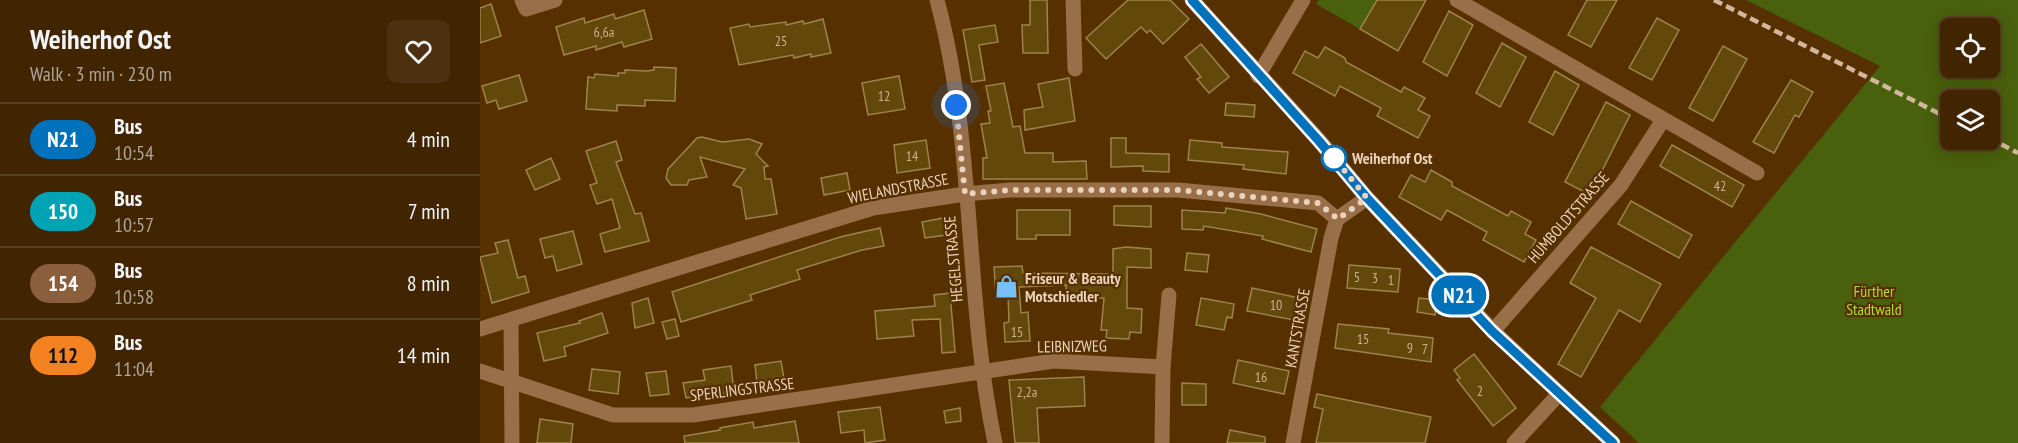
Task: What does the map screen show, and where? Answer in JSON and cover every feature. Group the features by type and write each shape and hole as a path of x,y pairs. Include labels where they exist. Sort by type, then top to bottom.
{"street":[{"path":"522,0 526,9 555,0"},
{"name":"HEGELSTRASSE","path":"937,0 944,27 965,194 982,371 995,443"},
{"path":"1074,0 1075,69"},
{"path":"1192,0 1367,198 1492,331 1613,443"},
{"path":"1258,76 1303,0"},
{"path":"1457,0 1757,172"},
{"name":"HUMBOLDTSTRASSE","path":"1492,331 1621,185 1663,120"},
{"name":"WIELANDSTRASSE","path":"480,329 873,208 965,194 1010,190 1178,190 1318,203 1338,219"},
{"path":"1338,219 1367,198"},
{"name":"KANTSTRASSE","path":"1293,443 1331,238 1338,219"},
{"path":"1162,443 1163,367 1169,295"},
{"path":"511,321 512,443"},
{"name":"LEIBNIZWEG","path":"982,371 1054,361 1163,367"},
{"name":"SPERLINGSTRASSE","path":"480,370 613,415 693,415 982,371"},
{"path":"1514,443 1558,394"}],"green space":[{"path":"1319,0 1377,0 1360,29 1316,4"},
{"name":"Fürther Stadtwald","path":"1746,0 2018,0 2018,443 1639,443 1600,407 1880,66"}],"building":[{"path":"1030,0 1047,0 1048,53 1023,53 1022,25 1030,25"},
{"path":"1128,0 1170,0 1189,19 1163,44 1150,30 1147,33 1141,27 1106,59 1086,38"},
{"path":"1377,0 1426,0 1398,51 1360,29"},
{"path":"1587,0 1617,0 1591,47 1568,35"},
{"path":"491,4 501,36 480,43 480,8"},
{"path":"644,10 652,39 624,47 622,42 596,50 596,46 564,55 556,27 584,18 585,23 614,14 615,19"},
{"path":"1449,11 1473,25 1447,76 1423,62"},
{"path":"1657,18 1679,30 1652,80 1629,68"},
{"path":"823,19 831,53 794,58 793,55 739,65 730,28 749,24 750,27 786,22 786,25 803,21 804,24"},
{"path":"995,25 998,42 979,45 985,80 972,82 963,30"},
{"path":"1502,43 1526,57 1500,107 1476,93"},
{"path":"1201,44 1229,77 1209,93 1197,79 1201,77 1185,57"},
{"path":"1723,46 1747,59 1713,121 1689,108"},
{"path":"1325,47 1345,58 1346,62 1401,92 1404,87 1425,98 1418,110 1430,116 1418,138 1377,116 1381,108 1340,86 1335,96 1293,73 1305,51 1318,58"},
{"path":"654,67 676,68 675,101 645,100 645,106 617,105 617,111 586,109 588,77 594,78 595,74 618,76 618,73 625,73 625,70 647,71 654,70"},
{"path":"1555,71 1579,85 1553,135 1529,122"},
{"path":"519,75 527,101 499,109 496,100 487,103 482,86"},
{"path":"899,76 905,109 868,115 862,83"},
{"path":"1069,78 1075,121 1025,130 1024,110 1043,107 1038,84"},
{"path":"1791,80 1813,92 1799,117 1795,115 1774,153 1753,142"},
{"path":"1004,83 1013,127 1020,126 1025,153 1053,153 1053,162 1086,161 1087,179 983,179 983,158 987,158 981,124 990,123 988,111 991,111 986,86"},
{"path":"1606,102 1630,115 1590,195 1565,182"},
{"path":"1226,103 1255,105 1254,117 1225,115"},
{"path":"697,138 722,142 749,139 762,144 756,154 768,166 764,167 765,179 771,179 777,214 746,219 741,188 733,185 745,169 700,157 707,177 689,180 687,185 671,185 666,178 668,169"},
{"path":"1111,138 1126,138 1126,153 1169,154 1169,172 1143,171 1143,166 1111,167"},
{"path":"926,140 930,168 897,173 894,145"},
{"path":"1190,140 1222,143 1222,147 1288,152 1286,174 1243,169 1244,165 1188,160"},
{"path":"616,141 622,160 616,162 635,214 641,213 649,241 605,252 600,234 620,228 612,199 597,204 590,185 597,183 586,151"},
{"path":"1672,145 1744,185 1732,207 1660,166"},
{"path":"551,158 560,179 535,190 526,170"},
{"path":"1431,170 1452,182 1452,186 1508,216 1511,211 1531,222 1525,234 1536,240 1524,262 1483,240 1487,232 1447,210 1441,220 1399,197 1411,175 1425,182"},
{"path":"847,173 850,190 824,195 821,178"},
{"path":"1631,201 1692,235 1679,258 1618,224"},
{"path":"1114,206 1151,206 1151,227 1114,225"},
{"path":"1226,208 1261,214 1317,229 1311,252 1262,239 1263,236 1204,226 1203,230 1182,229 1182,210 1225,213"},
{"path":"1017,210 1070,210 1070,235 1036,235 1036,239 1017,239"},
{"path":"943,218 946,235 925,238 922,222"},
{"path":"880,228 884,246 862,250 797,270 800,279 750,295 752,300 681,322 672,292 840,237"},
{"path":"573,231 582,264 557,271 553,256 545,258 540,239"},
{"path":"508,240 518,278 525,276 529,292 492,303 480,257 498,253 495,243"},
{"path":"1126,247 1151,249 1151,268 1127,267 1127,308 1142,309 1141,333 1130,332 1129,339 1106,338 1107,330 1101,330 1104,298 1066,298 1066,285 1019,287 1021,313 1028,312 1030,341 1005,342 1004,323 1009,322 1008,294 996,295 994,267 1022,266 1023,273 1113,274 1113,249"},
{"path":"1591,247 1661,284 1640,322 1619,310 1581,377 1558,364 1596,298 1570,283"},
{"path":"1187,253 1209,255 1207,272 1185,270"},
{"path":"1349,265 1400,269 1398,292 1347,288"},
{"path":"1252,288 1304,299 1299,321 1247,311"},
{"path":"950,293 955,352 942,353 940,319 912,320 914,336 877,339 875,311 935,306 934,295"},
{"path":"648,298 654,323 635,328 632,303"},
{"path":"1201,298 1234,304 1232,318 1227,317 1224,330 1196,325"},
{"path":"1419,298 1437,300 1435,315 1417,312"},
{"path":"602,313 608,333 564,347 566,356 544,361 537,333 580,323 579,321"},
{"path":"675,319 679,336 667,339 662,322"},
{"path":"1338,324 1389,329 1388,333 1433,338 1431,362 1335,348"},
{"path":"1474,354 1516,408 1493,426 1457,380 1460,378 1454,370"},
{"path":"1238,360 1289,371 1284,394 1233,383"},
{"path":"781,361 784,379 757,383 755,365"},
{"path":"731,366 734,392 686,398 683,383 705,380 703,370"},
{"path":"592,369 620,372 618,394 589,390"},
{"path":"666,371 669,394 650,396 646,373"},
{"path":"1084,377 1085,406 1037,408 1039,443 1015,443 1009,380"},
{"path":"1182,383 1206,384 1206,405 1182,405"},
{"path":"1317,394 1431,417 1425,443 1316,443 1323,409 1314,407"},
{"path":"880,407 885,440 865,443 864,430 841,433 838,412"},
{"path":"960,408 961,421 946,423 944,411"},
{"path":"540,419 573,424 571,443 537,443"},
{"path":"795,421 799,443 685,443 684,436 720,430 720,428 753,422 754,428"},
{"path":"1230,430 1265,437 1265,443 1227,443"}],"railway":[{"path":"1714,0 1940,114"},
{"path":"2000,144 2018,153"}],"bus line":[{"name":"N21","path":"1192,0 1367,198 1492,331 1613,443"}],"place":[{"name":"Weiherhof Ost","path":"1334,158"},
{"name":"Friseur & Beauty Motschiedler","path":"1007,287"}],"route":[{"path":"956,105 965,194 1010,190 1178,190 1318,203 1338,219 1367,198 1334,158"}]}
